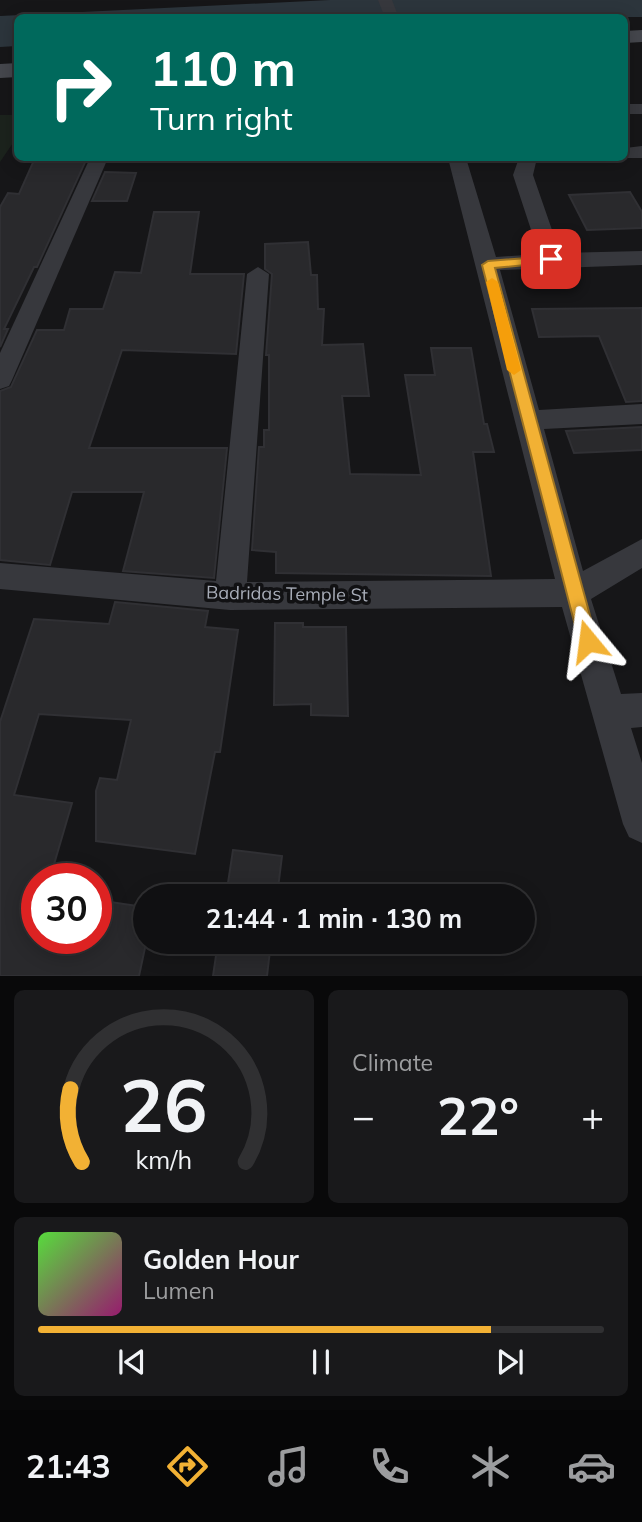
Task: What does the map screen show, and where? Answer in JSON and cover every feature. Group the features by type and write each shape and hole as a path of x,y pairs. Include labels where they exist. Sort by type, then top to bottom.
{"street":[{"path":"0,380 98,161"},
{"path":"458,161 487,260 574,593 626,711 642,824"},
{"path":"527,161 523,175 551,259"},
{"path":"487,260 642,258"},
{"path":"230,596 258,274"},
{"path":"527,420 642,414"},
{"path":"574,593 642,552"},
{"name":"Badridas Temple St","path":"0,576 230,596 574,593"}],"shaded area":[{"path":"330,0 642,0 642,17 628,17 628,14 41,14"},
{"path":"14,15 14,46 0,47 0,16"},
{"path":"0,115 14,115 14,141 0,162"}],"building":[{"path":"34,161 86,161 37,267 34,267 4,329 8,329 0,347 0,207 8,193 19,194"},
{"path":"105,172 136,173 127,201 92,201"},
{"path":"630,192 642,212 642,228 587,230 569,195"},
{"path":"154,212 199,212 190,274 244,274 236,354 122,350 89,448 227,448 214,578 123,571 144,492 72,492 50,565 0,560 0,391 11,387 37,330 64,330 70,309 103,309 115,272 141,273"},
{"path":"308,242 311,275 317,275 318,309 324,309 322,345 363,344 369,396 342,396 350,474 421,475 405,375 435,375 431,348 471,348 484,424 487,424 494,452 473,452 491,576 276,573 276,552 252,550 259,447 264,447 264,430 269,430 269,355 266,355 272,274 265,269 265,244"},
{"path":"642,308 642,401 626,402 599,336 539,337 532,309"},
{"path":"642,427 642,450 574,453 566,431"},
{"path":"115,602 208,611 205,627 238,630 220,752 215,752 195,854 96,841 96,791 100,778 117,780 131,720 39,714 14,795 72,803 54,863 21,863 21,954 112,954 112,902 133,905 133,954 144,954 139,976 0,976 0,722 34,619 109,624"},
{"path":"275,623 303,623 303,627 346,627 348,716 311,715 311,704 274,705"},
{"path":"233,850 282,856 278,884 228,884"},
{"path":"216,954 270,954 267,976 213,976"}],"slow traffic":[{"path":"492,282 514,370"}],"route":[{"path":"551,259 488,265 527,420 588,641"}]}
